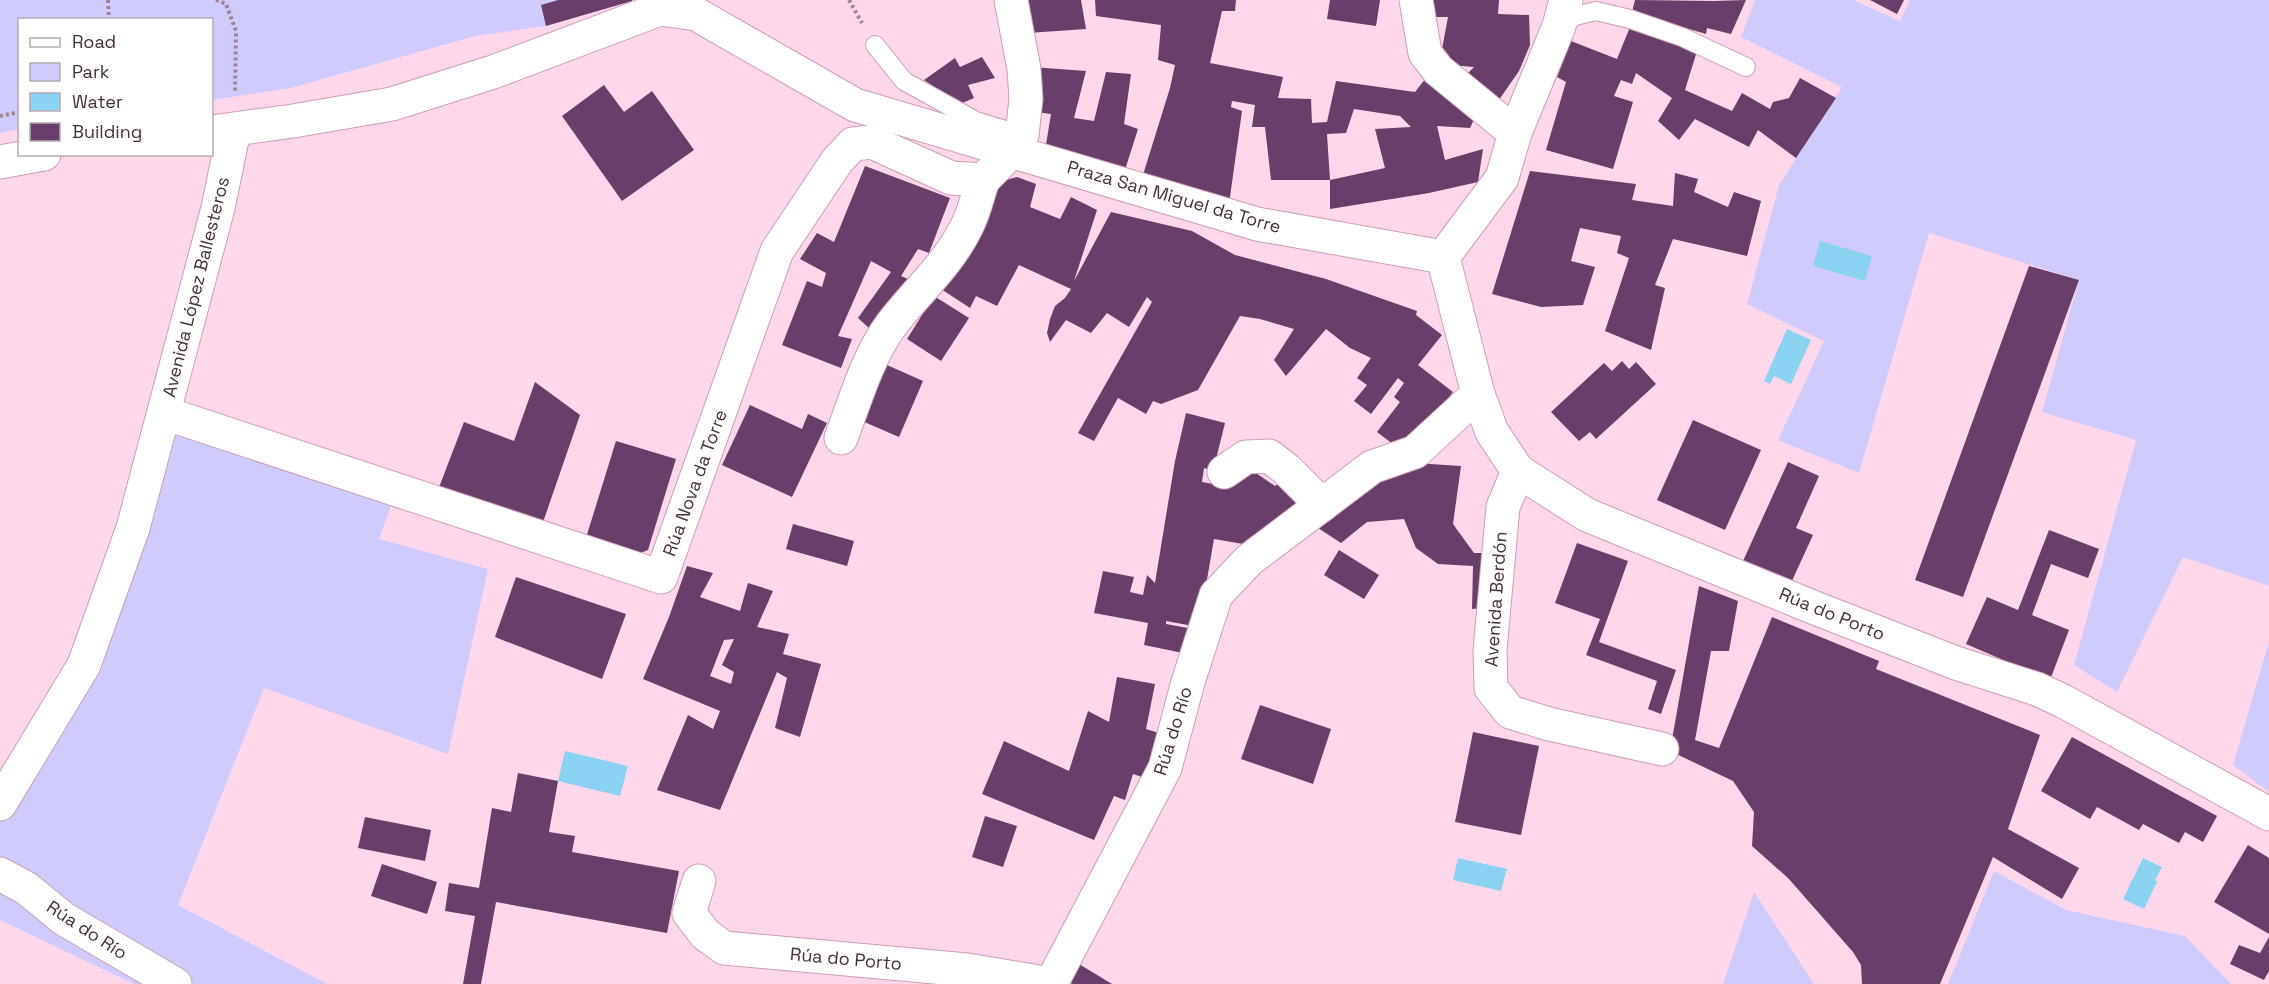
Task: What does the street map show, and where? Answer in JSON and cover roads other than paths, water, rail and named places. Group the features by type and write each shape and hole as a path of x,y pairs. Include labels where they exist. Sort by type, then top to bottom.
{"street":[{"path":"841,438 865,375 891,326 945,261 968,225 982,180 1017,142 1026,99 1024,69 1011,0"},
{"path":"1416,0 1425,52 1438,70 1515,133"},
{"path":"223,131 392,104 493,72 660,9 696,14 855,105 1017,142"},
{"path":"1443,257 1502,178 1515,133 1562,13"},
{"name":"Avenida López Ballesteros","path":"0,804 84,665 133,528 218,208 223,131"},
{"name":"Rúa Nova da Torre","path":"164,413 662,577 777,251 837,161 853,144 872,142 951,178 982,180"},
{"name":"Praza San Miguel da Torre","path":"1017,142 1257,224 1443,257"},
{"path":"0,162 33,156"},
{"name":"Rúa do Porto","path":"1443,257 1478,394 1492,432 1518,471 1587,514 1956,663 2037,689 2269,814"},
{"name":"Rúa do Río","path":"1051,984 1165,768 1188,682 1216,595 1249,560 1372,467 1415,452 1478,394"},
{"path":"1224,472 1246,457 1269,456 1286,469 1322,505"},
{"name":"Avenida Berdón","path":"1518,471 1503,507 1490,650 1491,688 1510,712 1549,724 1662,749"},
{"name":"Rúa do Río","path":"0,874 26,888 64,919 175,984"},
{"name":"Rúa do Porto","path":"699,881 689,913 705,934 723,948 967,970 1051,984"}],"lane":[{"path":"1562,13 1575,16 1596,11 1630,19 1682,37 1746,67"},
{"path":"875,45 904,81 1017,142"}],"water":[{"path":"1820,241 1872,256 1865,281 1813,266"},
{"path":"1787,329 1811,340 1791,384 1774,376 1770,384 1764,381"},
{"path":"565,751 628,766 620,796 558,781"},
{"path":"1458,858 1507,869 1501,891 1453,880"},
{"path":"2143,858 2162,867 2144,909 2123,899"}]}
